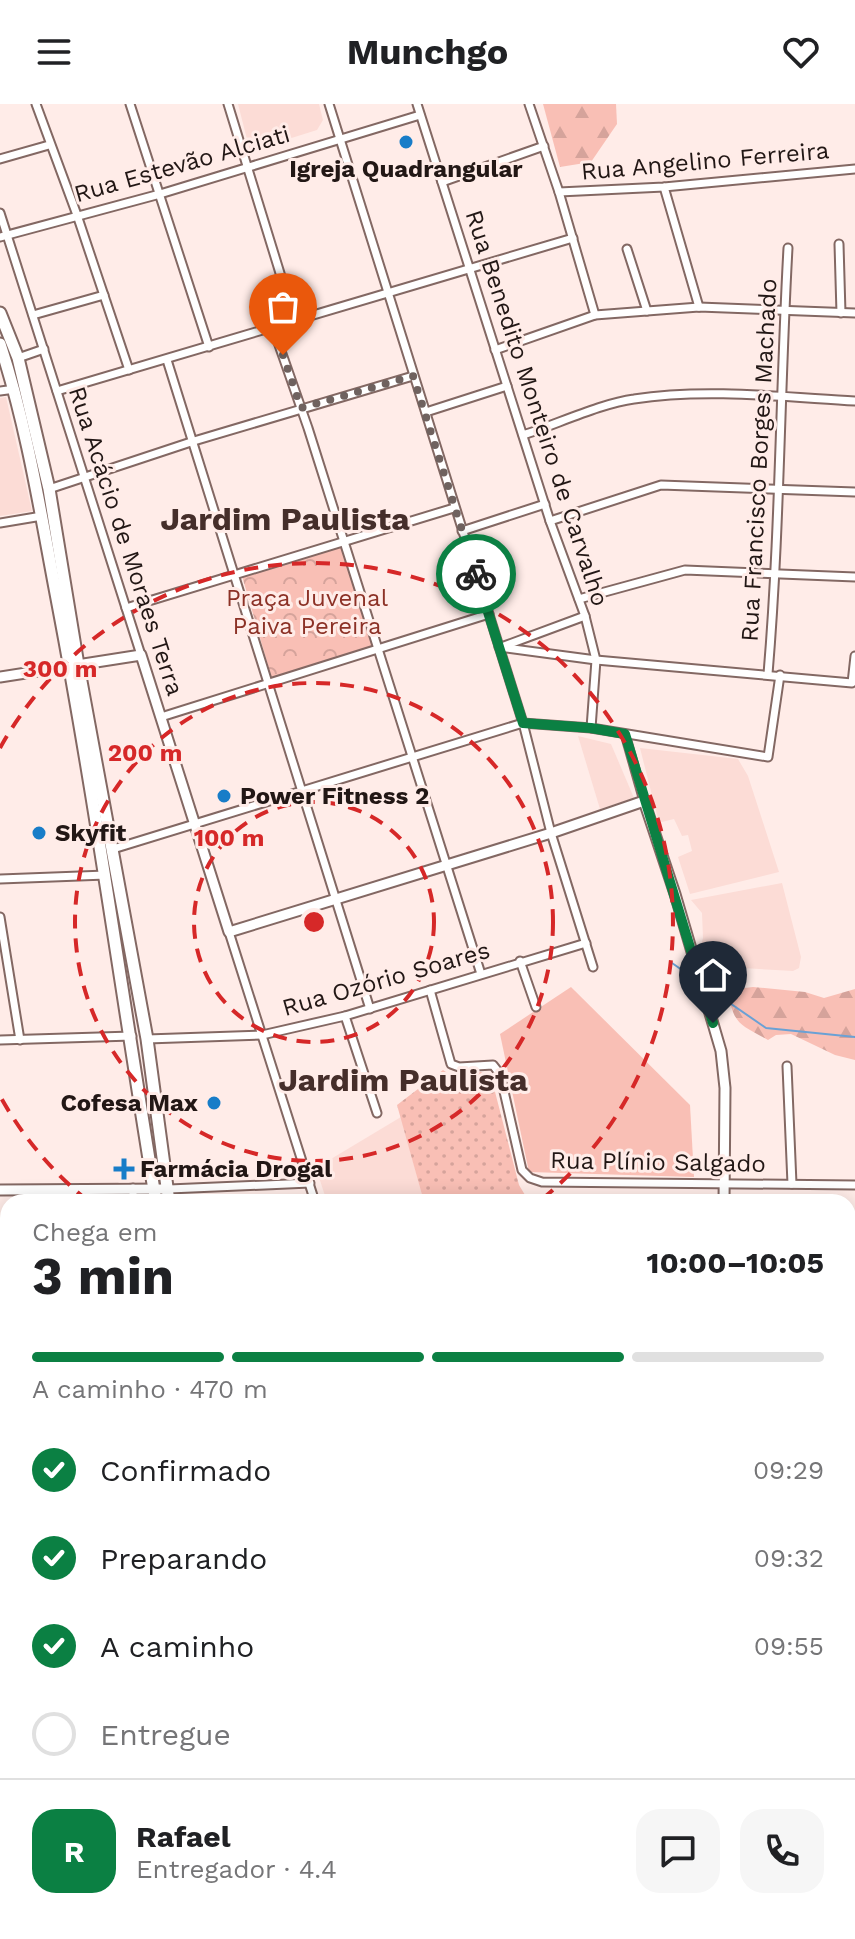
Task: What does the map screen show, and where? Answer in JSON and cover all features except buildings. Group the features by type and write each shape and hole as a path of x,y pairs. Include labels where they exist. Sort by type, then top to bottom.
{"main road":[{"path":"0,313 18,358 49,489 155,1194"},
{"path":"0,344 26,433 113,849 147,1039 169,1194"}],"street":[{"path":"36,104 129,370"},
{"path":"130,104 209,347"},
{"path":"228,104 295,322"},
{"path":"329,104 523,723 551,833 593,967"},
{"name":"Rua Benedito Monteiro de Carvalho","path":"417,104 550,521 585,616 596,660 591,728"},
{"path":"529,104 595,315"},
{"name":"Rua Estevão Alciati","path":"4,236 160,194 420,115"},
{"path":"0,159 49,145"},
{"path":"442,182 544,146"},
{"name":"Rua Angelino Ferreira","path":"559,192 664,187 855,169"},
{"path":"664,187 699,307"},
{"name":"Rua Acácio de Moraes Terra","path":"0,213 4,236 44,349 313,1194"},
{"path":"57,391 573,238"},
{"path":"839,244 841,313"},
{"name":"Rua Francisco Borges Machado","path":"768,674 777,575 780,397 788,248"},
{"path":"627,249 647,311"},
{"path":"33,315 104,295"},
{"path":"495,350 595,315 699,307 855,313"},
{"path":"273,328 481,974"},
{"path":"18,358 44,349"},
{"path":"167,360 370,1009"},
{"path":"49,489 194,441 413,376"},
{"path":"426,412 507,386"},
{"path":"0,391 15,389"},
{"path":"523,435 630,399 661,396 780,397 855,401"},
{"path":"550,521 661,485 855,492"},
{"path":"462,531 545,504"},
{"path":"126,608 454,508"},
{"path":"0,523 42,516"},
{"path":"579,599 685,570 855,577"},
{"path":"161,717 489,614"},
{"path":"499,647 585,616"},
{"path":"525,638 527,651"},
{"path":"499,647 596,660 852,683 855,656"},
{"path":"0,677 141,655"},
{"path":"113,849 523,723 591,728 768,757 780,675"},
{"path":"625,734 721,1051 724,1076 724,1194"},
{"path":"229,932 551,833 644,801"},
{"path":"0,879 106,875"},
{"path":"0,917 20,1040"},
{"name":"Rua Ozório Soares","path":"147,1039 262,1035 370,1009 586,943"},
{"path":"520,961 536,1007"},
{"name":"Rua Plínio Salgado","path":"430,990 451,1064 459,1067 493,1065 500,1074 522,1170 530,1178 542,1182 855,1185"},
{"path":"345,1016 377,1113"},
{"path":"0,1040 132,1036"},
{"path":"787,1066 792,1184"},
{"path":"0,1190 169,1189 310,1183"},
{"path":"133,1188 133,1194"}],"shaded area":[{"path":"238,104 319,104 323,120 317,130 250,151"},
{"path":"6,397 32,511 0,516 0,398"},
{"path":"578,736 611,744 634,798 600,809"},
{"path":"640,748 738,759 748,776 779,872 690,894 678,857 692,851 688,835 682,836 674,819 662,822 658,819"},
{"path":"782,883 801,957 799,968 793,971 706,966 699,951 703,938 702,913 691,900"},
{"path":"401,1117 422,1194 324,1194 316,1168"}],"green space":[{"path":"543,104 616,104 617,124 591,162 560,167"},
{"name":"Praça Juvenal Paiva Pereira","path":"342,546 374,647 272,679 242,576"},
{"path":"571,987 690,1105 694,1177 529,1172 500,1034"},
{"path":"753,987 805,992 824,998 855,989 855,1060 835,1055 791,1034 776,1035 768,1040 744,1026 735,1017 728,990"},
{"path":"443,1070 455,1078 472,1072 485,1074 493,1084 519,1185 524,1194 422,1194 397,1105"}],"waterway":[{"path":"672,963 692,977"},
{"path":"708,988 766,1028 855,1037"}],"way so far":[{"path":"283,355 301,408 413,376 476,574"}],"place":[{"name":"Igreja Quadrangular","path":"406,142"},
{"name":"Power Fitness 2","path":"224,796"},
{"name":"Skyfit","path":"39,833"},
{"name":"Cofesa Max","path":"214,1103"},
{"name":"Farmácia Drogal","path":"124,1169"}],"district":[{"name":"Jardim Paulista","path":"285,519"},
{"name":"Jardim Paulista","path":"403,1080"}],"route":[{"path":"476,574 523,723 625,734 713,1023"}]}
